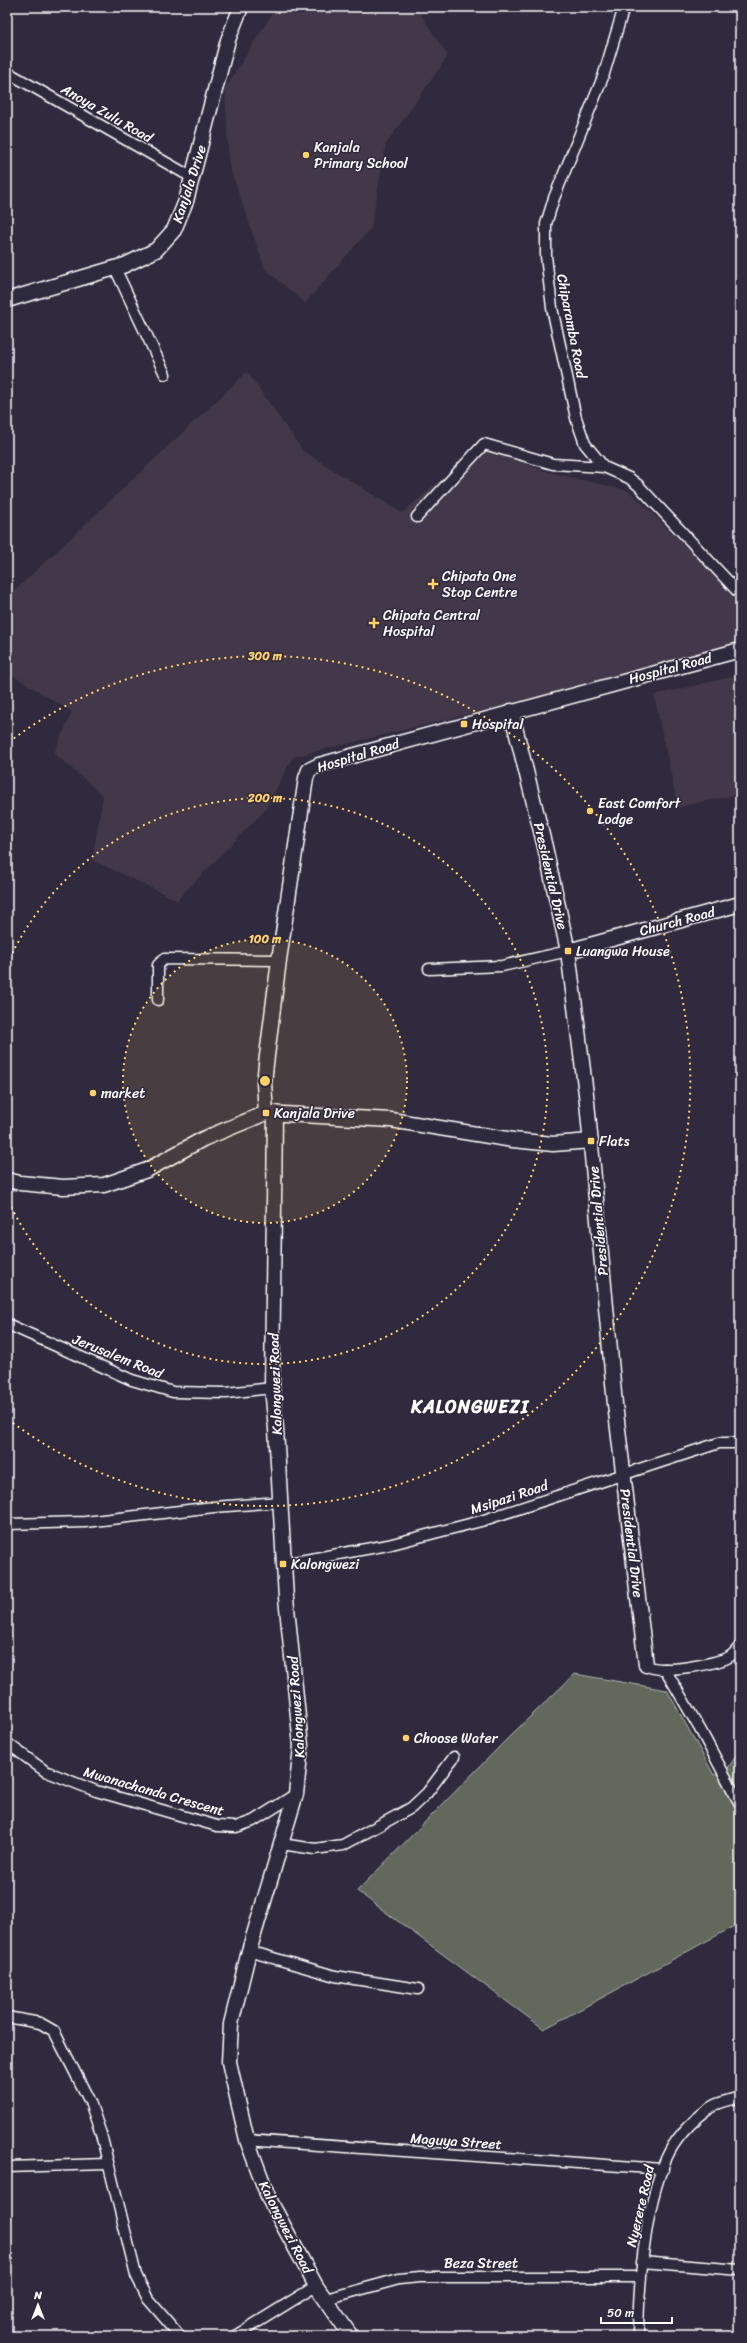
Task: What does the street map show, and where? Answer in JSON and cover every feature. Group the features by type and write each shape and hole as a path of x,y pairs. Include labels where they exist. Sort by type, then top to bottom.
{"street":[{"name":"Kanjala Drive","path":"7,300 115,268 156,250 174,230 192,178 228,40 241,7"},
{"name":"Chiparamba Road","path":"624,7 602,77 567,163 546,224 546,256 552,308 576,418 585,444 604,467 629,478 638,485 740,594"},
{"name":"Anoya Zulu Road","path":"7,72 192,178"},
{"path":"115,268 165,374"},
{"path":"417,517 484,444 553,464 604,467"},
{"name":"Hospital Road","path":"270,1113 264,1084 279,960 306,778 309,770 319,765 511,711 740,650"},
{"name":"Presidential Drive","path":"511,711 545,847 568,951 591,1141 622,1473 646,1664"},
{"name":"Church Road","path":"568,951 740,904"},
{"path":"429,969 502,966 568,951"},
{"path":"158,1000 158,965 164,959 279,960"},
{"path":"7,1180 20,1183 63,1187 104,1184 147,1170 203,1139 270,1113 391,1120 520,1141 553,1144 591,1141"},
{"name":"Kalongwezi Road","path":"270,1113 272,1388 283,1564 301,1746 296,1794 249,1951 231,2024 229,2042 230,2062 247,2140 269,2200 316,2286 351,2336"},
{"name":"Jerusalem Road","path":"7,1324 132,1380 173,1392 226,1394 272,1388"},
{"name":"Msipazi Road","path":"283,1564 432,1535 482,1522 622,1473 719,1443 740,1443"},
{"path":"7,1524 85,1522 214,1507 280,1502"},
{"path":"646,1664 653,1668 665,1669 706,1663 729,1657 740,1646"},
{"path":"665,1669 702,1731 740,1804"},
{"name":"Mwanachanda Crescent","path":"7,1743 45,1771 96,1791 217,1826 236,1827 253,1821 296,1794"},
{"path":"281,1844 315,1849 343,1845 411,1808 427,1793 454,1757"},
{"path":"249,1951 336,1976 418,1989"},
{"path":"7,2018 40,2023 54,2031 90,2102 101,2134 107,2164 136,2275 148,2299 180,2336"},
{"name":"Nyerere Road","path":"638,2336 639,2277 653,2200 666,2159 685,2129 712,2106 740,2097"},
{"name":"Maguya Street","path":"247,2140 663,2169"},
{"path":"7,2167 107,2164"},
{"path":"642,2262 740,2270"},
{"name":"Beza Street","path":"326,2299 399,2279 420,2277 639,2277"},
{"path":"235,2336 253,2332 316,2286"}],"shaded area":[{"name":"Kanjala Primary School","path":"276,7 416,7 448,56 386,144 371,228 305,303 265,269 229,165 225,89"},
{"name":"Chipata Central Hospital","path":"247,372 303,451 402,513 479,447 548,472 629,491 740,598 740,648 293,757 265,810 177,900 92,860 103,796 54,753 72,712 7,672 7,598"},
{"path":"740,675 740,794 678,807 654,695"}],"green space":[{"path":"575,1674 667,1690 714,1775 728,1768 740,1750 740,1923 544,2029 357,1891 511,1735"}],"place":[{"name":"Kanjala Primary School","path":"306,155"},
{"name":"Chipata One Stop Centre","path":"433,584"},
{"name":"Chipata Central Hospital","path":"374,623"},
{"name":"Hospital","path":"464,724"},
{"name":"East Comfort Lodge","path":"590,811"},
{"name":"Luangwa House","path":"568,951"},
{"name":"market","path":"93,1093"},
{"name":"Kanjala Drive","path":"266,1113"},
{"name":"Flats","path":"591,1141"},
{"name":"Kalongwezi","path":"283,1564"},
{"name":"Choose Water","path":"406,1738"}],"district":[{"name":"KALONGWEZI","path":"470,1407"}]}
